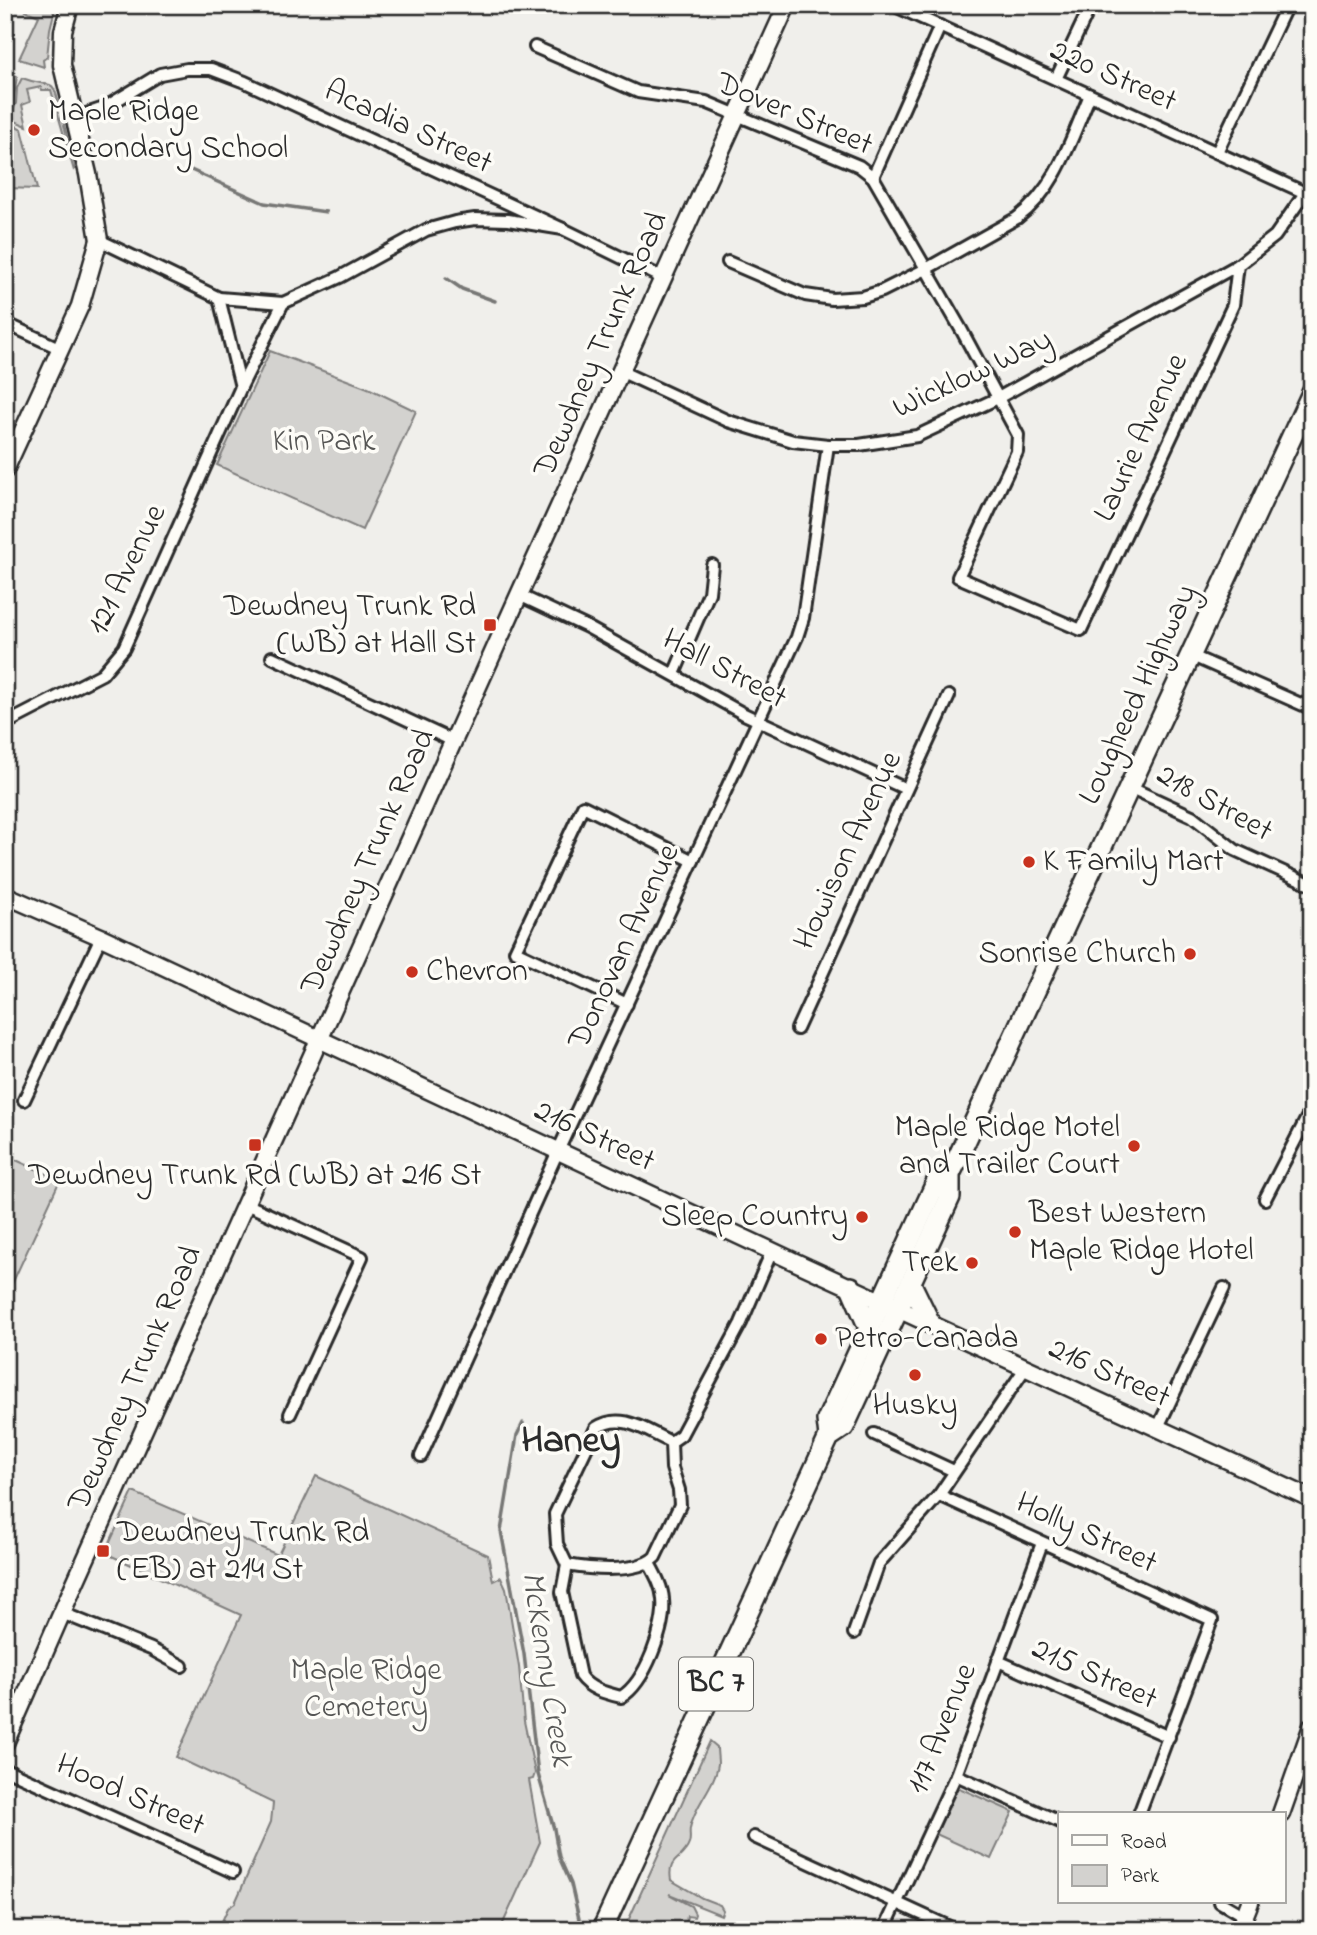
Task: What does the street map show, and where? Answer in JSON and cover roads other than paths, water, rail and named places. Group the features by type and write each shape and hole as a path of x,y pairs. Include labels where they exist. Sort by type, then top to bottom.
{"highway":[{"name":"Lougheed Highway","path":"602,1930 829,1437 827,1420 869,1328 911,1284 950,1196 950,1174 1311,398"},
{"name":"Lougheed Highway","path":"829,1437 844,1427 936,1183 950,1174"},
{"path":"911,1284 930,1323"},
{"path":"851,1287 869,1328"}],"main road":[{"path":"5,470 83,298 99,240 88,174 63,72 63,31 70,5"},
{"name":"Dewdney Trunk Road","path":"5,1743 453,741 787,5"},
{"name":"216 Street","path":"5,895 101,937 772,1251 1312,1499"},
{"path":"1282,1812 1312,1726"}],"street":[{"name":"220 Street","path":"893,5 1308,194"},
{"path":"1056,79 1091,5"},
{"path":"1217,152 1287,5"},
{"path":"873,177 940,26"},
{"name":"Dover Street","path":"535,47 638,92 706,102 738,113 859,166 873,177 1018,435 1019,444 958,578"},
{"name":"Acadia Street","path":"74,118 104,108 160,74 187,69 211,69 245,82 563,229 663,278"},
{"path":"728,262 805,295 832,299 863,297 882,291 1017,218 1041,197 1060,164 1090,95"},
{"name":"Wicklow Way","path":"620,371 749,429 793,441 828,445 878,443 917,436 998,398 1238,265 1275,236 1308,194"},
{"name":"Acadia Street","path":"283,303 341,277 426,230 475,219 508,220 563,229"},
{"path":"99,240 219,298 283,303"},
{"name":"Laurie Avenue","path":"958,578 1081,630 1233,305 1238,265"},
{"path":"219,298 241,387"},
{"name":"121 Avenue","path":"5,724 102,674 124,648 241,387 283,303"},
{"path":"5,323 61,349"},
{"name":"Donovan Avenue","path":"421,1457 558,1151 797,636 803,618 828,445"},
{"path":"674,674 709,593 712,565"},
{"name":"Hall Street","path":"519,595 587,627 758,720 906,789"},
{"path":"1190,655 1312,709"},
{"path":"272,657 453,741"},
{"name":"Howison Avenue","path":"797,1029 950,696"},
{"name":"218 Street","path":"1129,787 1192,817 1235,850 1312,885"},
{"path":"627,1004 515,951 583,806 693,861"},
{"path":"24,1100 101,937"},
{"path":"1265,1199 1312,1108"},
{"path":"246,1204 362,1257 290,1414"},
{"path":"671,1442 681,1435 741,1323 772,1251"},
{"path":"1158,1427 1224,1288"},
{"path":"855,1633 879,1563 939,1495 1026,1367"},
{"path":"649,1563 663,1598 662,1628 633,1690 621,1697 605,1693 585,1684 580,1676 562,1592 567,1565 557,1544 555,1514 596,1428 608,1420 625,1421 671,1442"},
{"path":"874,1434 954,1471"},
{"path":"567,1565 590,1569 628,1567 649,1563 655,1557 680,1506 671,1442"},
{"name":"Holly Street","path":"939,1495 1212,1620 1169,1737"},
{"name":"117 Avenue","path":"884,1930 956,1775 1042,1543"},
{"path":"62,1612 151,1649 182,1665"},
{"name":"215 Street","path":"999,1661 1169,1737"},
{"path":"1140,1812 1169,1737"},
{"name":"Hood Street","path":"5,1769 233,1871"},
{"path":"956,1775 1058,1821"},
{"path":"754,1838 956,1930"},
{"path":"1223,1904 1244,1916"}],"waterway":[{"path":"191,170 264,203 326,212"},
{"path":"446,278 462,289 495,301"},
{"name":"McKenny Creek","path":"523,1423 517,1435 501,1531 524,1654 538,1774 559,1857 571,1884 579,1919"}],"place":[{"name":"Maple Ridge Secondary School","path":"34,130"},
{"name":"Dewdney Trunk Rd (WB) at Hall St","path":"490,625"},
{"name":"K Family Mart","path":"1029,862"},
{"name":"Sonrise Church","path":"1190,954"},
{"name":"Chevron","path":"412,972"},
{"name":"Dewdney Trunk Rd (WB) at 216 St","path":"255,1145"},
{"name":"Maple Ridge Motel and Trailer Court","path":"1134,1146"},
{"name":"Sleep Country","path":"862,1217"},
{"name":"Best Western Maple Ridge Hotel","path":"1015,1232"},
{"name":"Trek","path":"972,1263"},
{"name":"Petro-Canada","path":"821,1339"},
{"name":"Husky","path":"915,1375"},
{"name":"Dewdney Trunk Rd (EB) at 214 St","path":"103,1551"}],"district":[{"name":"Haney","path":"571,1442"}],"park label":[{"name":"Kin Park","path":"324,442"},
{"name":"Maple Ridge Cemetery","path":"366,1690"}]}
